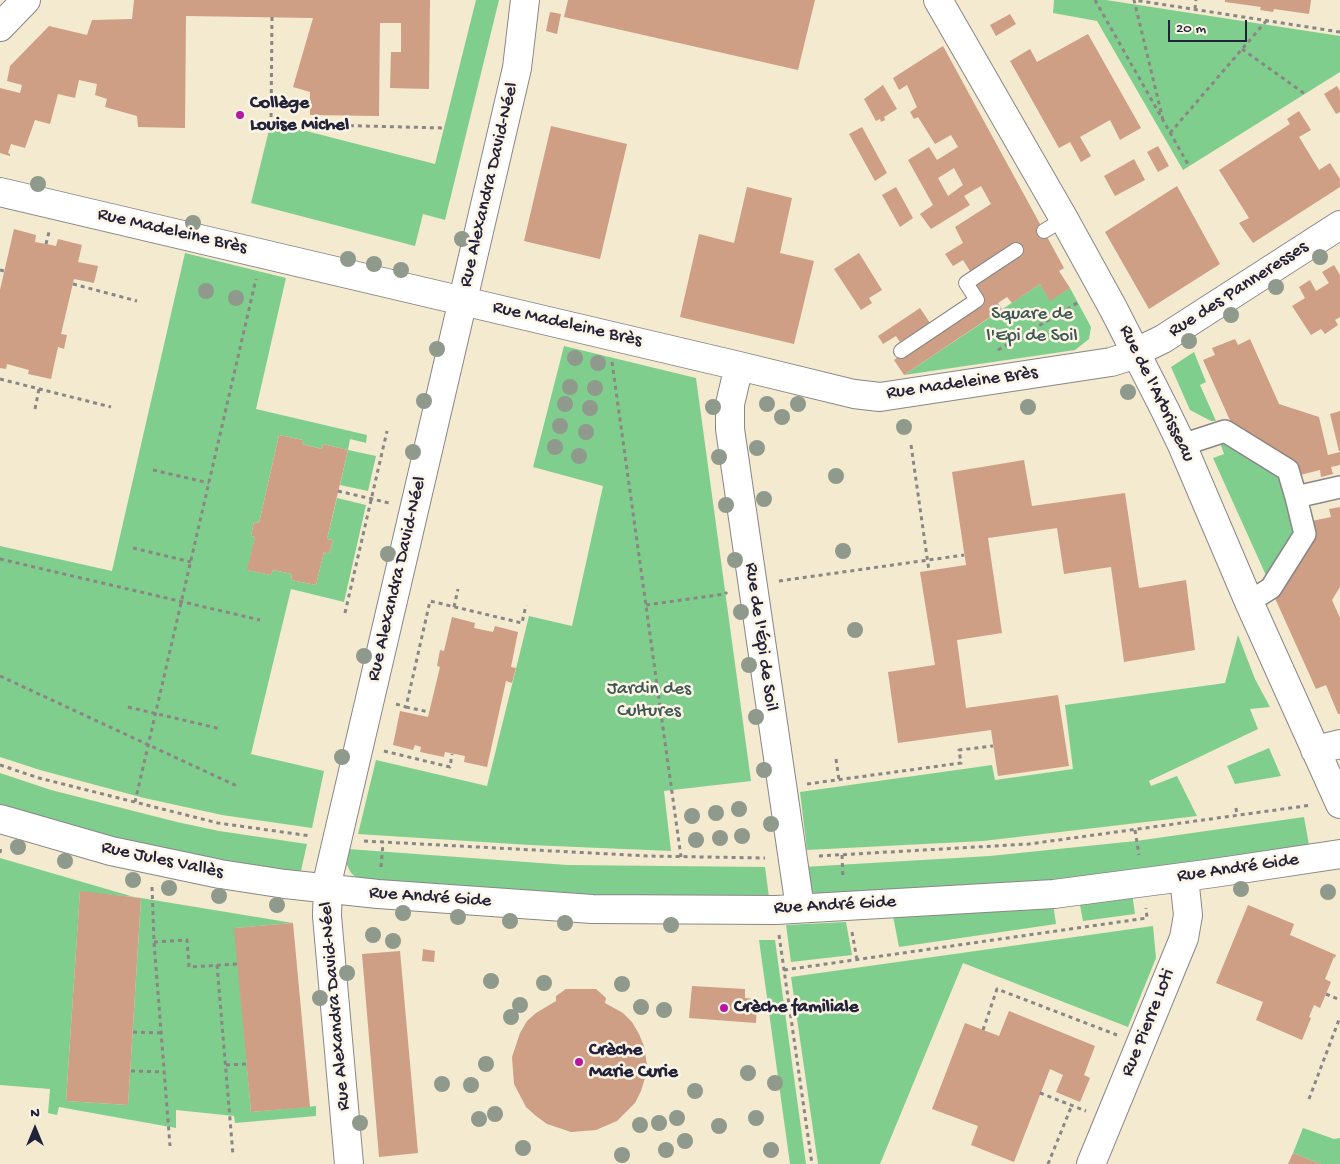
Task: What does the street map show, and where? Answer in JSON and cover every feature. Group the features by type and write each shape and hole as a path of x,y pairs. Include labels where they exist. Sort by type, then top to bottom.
{"street":[{"path":"0,26 26,0"},
{"name":"Rue Alexandra David-Néel","path":"348,1164 327,916 327,889 337,839 517,68 525,0"},
{"name":"Rue de l'Arbrisseau","path":"938,0 1054,225 1136,353 1182,445 1249,602 1328,747 1338,800"},
{"name":"Rue Madeleine Brès","path":"0,192 854,394 880,396 1111,362 1136,353"},
{"name":"Rue des Panneresses","path":"1136,353 1162,339 1340,224"},
{"name":"Rue de l'Épi de Soil","path":"739,366 730,404 730,429 792,858 788,909"},
{"path":"1182,445 1225,431 1288,470 1305,534 1271,588 1249,602"},
{"path":"1296,497 1340,487"},
{"name":"Rue Jules Vallès","path":"0,819 80,842 220,874 327,889"},
{"name":"Rue André Gide","path":"327,889 592,909 788,909 1054,894 1340,854"},
{"name":"Rue Pierre Loti","path":"1091,1164 1187,927 1188,901 1184,877"}],"lane":[{"path":"901,351 976,300 966,283 1016,250"}],"path":[{"path":"1096,0 1189,166"},
{"path":"1163,120 1134,0 1340,32"},
{"path":"1195,9 1196,0"},
{"path":"272,18 271,122 444,128"},
{"path":"1170,133 1267,20"},
{"path":"1242,49 1305,94"},
{"path":"135,802 262,254"},
{"path":"73,284 137,301"},
{"path":"990,355 1083,299"},
{"path":"608,335 681,857"},
{"path":"0,379 111,408"},
{"path":"34,409 39,389"},
{"path":"345,612 387,431"},
{"path":"911,444 929,571"},
{"path":"153,470 209,483"},
{"path":"338,491 414,509"},
{"path":"133,548 191,562"},
{"path":"646,605 725,594 732,588 964,555"},
{"path":"0,559 260,620"},
{"path":"454,607 458,588"},
{"path":"406,707 430,601 522,623 526,605"},
{"path":"0,676 237,786"},
{"path":"370,699 429,712"},
{"path":"128,707 221,729"},
{"path":"782,788 961,764 959,750 993,746"},
{"path":"380,750 450,767 452,754"},
{"path":"836,759 838,780"},
{"path":"0,765 39,778 218,823 337,839 519,851 681,857 792,858 1029,844 1306,807 1338,800"},
{"path":"1236,808 1237,816"},
{"path":"784,970 1147,918 1144,882 1135,830"},
{"path":"150,859 154,942 170,1146"},
{"path":"788,909 784,970 812,1164"},
{"path":"154,942 187,940 189,967 238,964"},
{"path":"217,966 233,1155"},
{"path":"983,1030 997,989 1141,1044"},
{"path":"1326,994 1340,1000"},
{"path":"1309,1099 1340,1017"},
{"path":"133,1032 161,1033"},
{"path":"226,1065 247,1064"},
{"path":"131,1071 164,1072"},
{"path":"1040,1093 1087,1112 1094,1093 1117,1102"},
{"path":"1048,1164 1072,1106"}],"green space":[{"path":"476,0 499,0 445,220 423,214 415,246 251,203 271,122 435,164"},
{"path":"1054,0 1106,0 1340,36 1340,72 1183,170 1097,21 1053,13"},
{"path":"185,253 286,278 256,409 367,435 366,443 350,439 348,450 323,444 322,449 302,444 303,440 279,435 259,523 254,522 251,536 255,537 248,570 271,575 273,570 292,574 291,580 316,585 324,552 329,554 333,540 327,539 337,498 366,505 344,602 291,589 251,754 324,771 312,828 222,815 144,798 40,770 0,757 0,546 112,571"},
{"name":"Square de l'Epi de Soil","path":"1040,284 1050,300 1070,288 1091,327 1089,339 1075,350 904,375"},
{"name":"Jardin des Cultures","path":"564,346 696,378 751,781 664,791 671,851 530,845 358,834 376,760 487,786 529,616 572,626 603,486 533,467"},
{"path":"1194,352 1206,382 1200,385 1216,421 1211,421 1190,410 1171,367"},
{"path":"1219,440 1283,472 1300,531 1269,582 1213,458 1224,454"},
{"path":"348,450 376,456 368,491 340,485"},
{"path":"1238,635 1255,679 1270,707 1250,709 1258,729 1149,781 1151,786 1177,776 1197,816 983,841 807,850 800,792 992,765 995,780 1073,769 1065,705 1225,683"},
{"path":"1269,748 1281,776 1235,784 1227,766"},
{"path":"0,773 51,790 177,822 219,831 307,844 300,875 121,842 0,808"},
{"path":"1304,817 1309,845 1142,871 986,889 824,897 809,889 803,867 990,856 1136,841"},
{"path":"348,849 567,865 765,867 769,897 598,897 365,881 351,873 347,865"},
{"path":"0,858 134,897 80,892 66,1101 128,1105 141,898 293,923 235,928 251,1112 316,1106 316,1116 235,1123 234,1116 176,1110 176,1128 59,1107 57,1115 48,1113 50,1089 0,1085"},
{"path":"1132,893 1135,914 1083,921 1079,900"},
{"path":"1053,903 1056,924 899,947 893,916"},
{"path":"846,922 852,955 791,962 786,925"},
{"path":"1153,926 1156,958 1128,1027 963,963 880,1164 818,1164 791,977"},
{"path":"759,940 775,940 806,1164 790,1164"},
{"path":"1303,1128 1334,1139 1340,1138 1340,1164 1321,1164 1293,1153"}],"building":[{"path":"134,0 430,0 429,89 390,88 391,52 401,52 401,23 380,23 379,116 310,115 310,92 293,87 313,18 186,16 185,128 138,127 137,116 105,107 107,99 95,95 97,84 79,80 75,98 58,94 50,124 35,120 25,148 11,144 8,153 10,156 0,153 0,88 20,93 22,85 7,81 10,66 49,26 87,35 92,20 132,19"},
{"path":"568,0 815,0 798,70 564,17"},
{"path":"1225,0 1311,0 1309,14 1274,9 1273,12 1260,10 1261,7 1225,2"},
{"path":"550,12 561,14 557,34 546,31"},
{"path":"1010,14 1016,24 996,36 990,25"},
{"path":"1088,34 1141,128 1120,140 1110,120 1080,137 1091,156 1081,162 1070,142 1059,148 1010,61 1030,49 1037,62"},
{"path":"943,46 1064,268 1059,271 1070,288 1050,301 1040,284 1012,303 1007,297 998,303 1002,309 904,375 894,360 981,303 970,285 972,274 963,260 953,266 945,254 963,243 955,227 991,204 981,186 964,196 970,205 931,229 920,214 933,205 908,160 929,147 937,160 958,147 951,135 935,144 918,117 914,119 910,112 917,107 907,85 899,90 893,78","holes":["954,168 963,185 948,196 938,178"]},
{"path":"883,85 897,109 884,117 885,120 881,122 880,119 876,121 864,99"},
{"path":"1337,86 1340,91 1340,112 1336,114 1324,94"},
{"path":"1299,111 1311,130 1299,137 1319,170 1330,163 1340,179 1340,187 1253,243 1239,223 1249,218 1219,170 1290,124 1287,119"},
{"path":"551,126 627,144 600,259 524,241"},
{"path":"862,127 887,173 875,181 849,134"},
{"path":"1158,146 1169,166 1158,172 1147,152"},
{"path":"1134,159 1145,180 1115,196 1104,176"},
{"path":"1177,186 1220,264 1149,309 1105,232"},
{"path":"747,187 792,198 780,253 814,261 794,344 680,317 699,234 734,243"},
{"path":"896,187 913,218 900,227 882,195"},
{"path":"14,229 36,235 35,242 56,246 58,239 82,245 78,262 98,266 94,283 74,279 61,334 67,335 64,349 58,347 51,379 28,374 29,370 7,364 6,369 0,368 0,290"},
{"path":"859,253 882,290 869,298 872,303 861,310 834,269"},
{"path":"1334,265 1340,275 1340,317 1335,320 1338,325 1325,334 1321,329 1311,335 1292,306 1305,298 1299,287 1310,280 1316,291 1329,283 1322,272"},
{"path":"920,308 930,323 900,342 896,336 883,344 878,336"},
{"path":"1235,339 1238,345 1250,339 1279,404 1319,417 1328,455 1340,452 1340,465 1331,467 1333,474 1321,477 1320,470 1296,476 1233,427 1203,360 1215,355 1212,348"},
{"path":"1340,411 1340,451 1339,451 1330,414"},
{"path":"279,435 303,440 302,444 322,449 323,444 348,450 327,539 333,540 329,554 324,552 316,585 291,580 292,574 273,570 271,575 247,570 255,537 251,536 254,522 259,523"},
{"path":"1024,460 1032,506 1125,493 1139,588 1186,580 1195,650 1124,662 1111,567 1064,574 1057,528 988,538 1002,633 957,640 966,708 1058,695 1069,766 998,776 991,730 898,743 888,672 935,665 920,572 966,565 952,472"},
{"path":"1340,507 1340,587 1332,600 1340,618 1340,714 1338,714 1326,685 1316,689 1274,596 1307,522 1331,517 1329,509"},
{"path":"452,617 475,623 474,628 493,632 495,626 518,632 511,667 516,668 512,683 506,681 487,767 464,762 465,756 445,752 444,757 420,752 421,747 415,745 413,750 393,745 400,711 428,717 440,667 437,666 440,650 444,651"},
{"path":"80,891 141,898 128,1105 66,1101"},
{"path":"1248,905 1294,924 1290,935 1336,955 1325,979 1331,982 1320,1008 1314,1005 1302,1040 1256,1020 1263,1002 1216,983"},
{"path":"293,923 310,1107 251,1112 234,928"},
{"path":"423,949 435,951 434,962 422,961"},
{"path":"400,951 418,1153 379,1157 362,954"},
{"name":"Crèche familiale","path":"692,986 745,989 745,998 757,999 756,1023 689,1018"},
{"name":"Crèche Marie Curie","path":"566,989 596,989 606,998 605,1003 623,1013 632,1022 644,1046 647,1065 645,1078 635,1103 617,1121 596,1130 571,1132 547,1124 526,1107 514,1084 512,1057 520,1033 527,1021 556,1001 556,996"},
{"path":"1009,1011 1095,1046 1084,1075 1090,1078 1080,1102 1056,1092 1063,1075 1050,1069 1014,1162 971,1145 978,1126 932,1109 965,1023 999,1036"},
{"path":"1293,1153 1321,1164 1288,1164"}],"place":[{"name":"Collège Louise Michel","path":"240,115"},
{"name":"Crèche familiale","path":"724,1008"},
{"name":"Crèche Marie Curie","path":"579,1062"}]}
